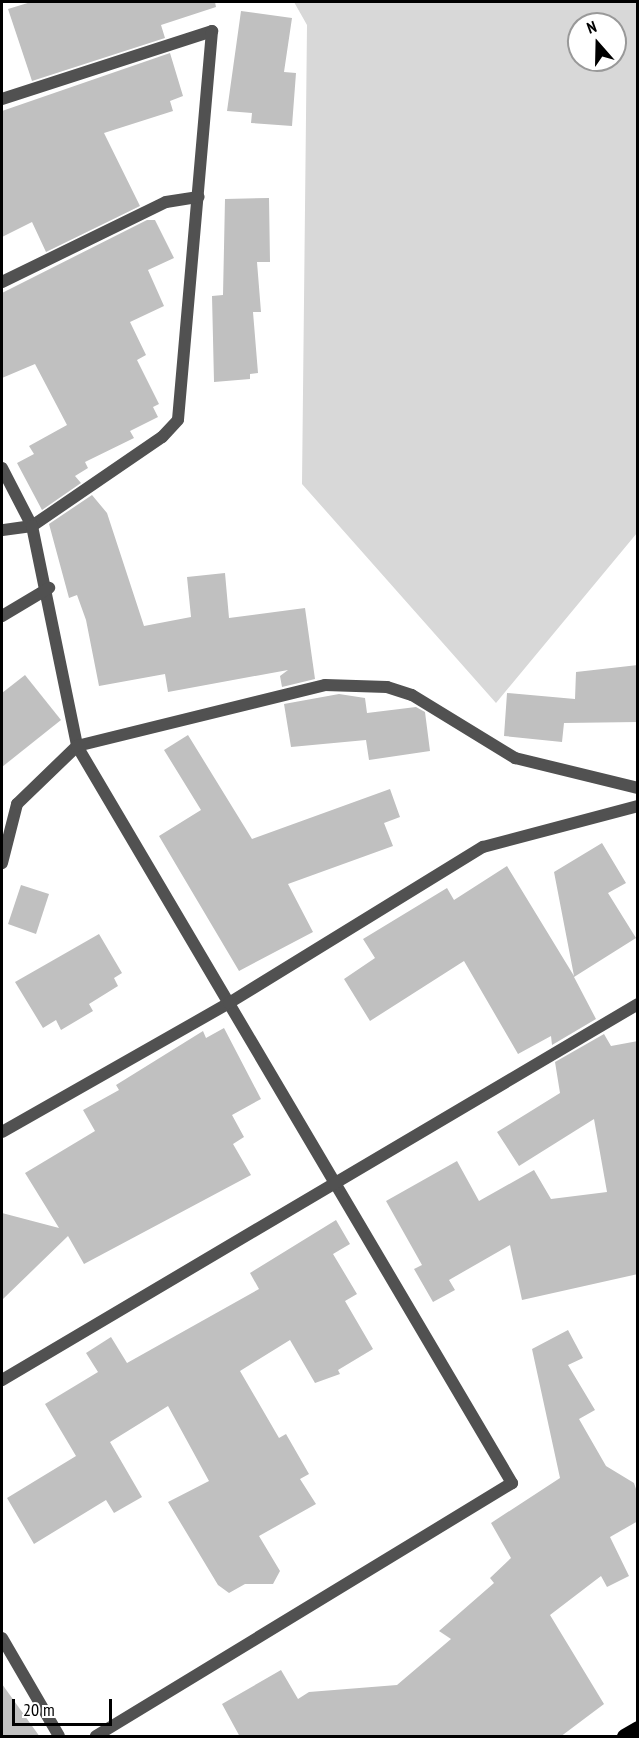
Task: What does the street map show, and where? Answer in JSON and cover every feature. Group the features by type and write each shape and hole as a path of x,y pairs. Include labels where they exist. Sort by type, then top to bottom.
{"main road":[{"path":"624,1737 638,1728"}],"street":[{"path":"2,99 213,31 178,420 162,437 32,526 2,530"},
{"path":"2,282 166,202 199,197"},
{"path":"2,468 32,526 49,588 77,746 512,1483 96,1737"},
{"path":"2,616 49,588"},
{"path":"2,863 17,804 77,746 325,685 361,683 412,695 514,758 638,788"},
{"path":"2,1132 229,1003 483,846 638,806"},
{"path":"2,1380 638,1004"},
{"path":"2,1638 59,1737"}],"shaded area":[{"path":"294,2 637,2 637,533 496,703 302,484 307,25"}],"building":[{"path":"31,2 215,2 216,7 161,25 165,38 32,81 8,9"},
{"path":"241,11 292,18 284,72 296,73 292,126 251,123 252,113 227,111"},
{"path":"170,53 183,96 170,101 173,111 104,133 140,206 46,252 32,222 2,237 2,111"},
{"path":"269,198 270,262 257,262 261,312 253,312 258,373 250,374 250,379 214,382 212,296 223,295 225,199"},
{"path":"147,220 155,220 174,258 148,270 164,306 130,322 146,355 137,360 159,404 153,407 158,417 130,431 134,438 85,462 88,468 75,476 81,483 42,510 17,463 34,454 29,446 67,425 35,364 2,378 2,293"},
{"path":"92,495 107,513 144,626 191,617 187,577 225,573 229,618 305,608 315,679 282,687 280,676 288,670 168,692 165,674 99,686 86,620 77,595 69,598 49,524"},
{"path":"638,665 638,722 564,723 562,742 504,736 507,693 575,699 576,672"},
{"path":"25,675 61,720 2,767 2,693"},
{"path":"339,694 365,698 367,713 416,707 425,712 430,751 369,760 366,740 291,747 284,704"},
{"path":"188,735 252,839 390,789 400,817 384,823 393,846 288,884 313,932 239,971 159,836 201,810 164,750"},
{"path":"602,843 626,883 608,893 636,938 574,977 596,1019 552,1045 551,1036 518,1054 464,961 370,1021 344,979 375,958 363,939 447,888 454,900 507,866 574,976 554,872"},
{"path":"21,885 49,894 36,934 8,924"},
{"path":"99,934 122,973 114,978 118,986 89,1004 93,1011 61,1030 56,1020 43,1028 15,982"},
{"path":"224,1028 261,1099 232,1115 244,1137 233,1144 251,1175 84,1264 68,1236 2,1300 2,1213 59,1228 25,1173 95,1131 83,1110 119,1090 116,1085 203,1031 206,1038"},
{"path":"604,1034 611,1046 638,1041 638,1274 522,1300 510,1245 449,1280 455,1290 433,1302 414,1269 422,1265 386,1201 457,1161 479,1201 534,1170 551,1199 607,1192 594,1119 519,1166 497,1132 560,1093 555,1062"},
{"path":"336,1220 350,1244 333,1254 357,1294 345,1301 373,1349 338,1370 340,1374 315,1383 290,1340 240,1371 279,1438 286,1434 309,1474 300,1479 316,1504 259,1536 280,1571 273,1584 245,1584 229,1593 218,1585 168,1502 209,1481 168,1406 110,1442 142,1497 114,1513 106,1500 34,1544 7,1498 76,1456 45,1404 98,1372 86,1353 111,1337 127,1363 259,1289 250,1273"},
{"path":"568,1330 583,1358 568,1365 595,1410 579,1419 606,1466 634,1483 638,1495 638,1521 610,1537 629,1576 607,1587 601,1576 550,1615 604,1704 560,1737 240,1737 222,1704 281,1670 298,1699 309,1692 397,1685 451,1639 439,1631 494,1583 490,1578 511,1558 491,1523 560,1478 532,1349"},
{"path":"2,1684 40,1737 2,1737"}]}
